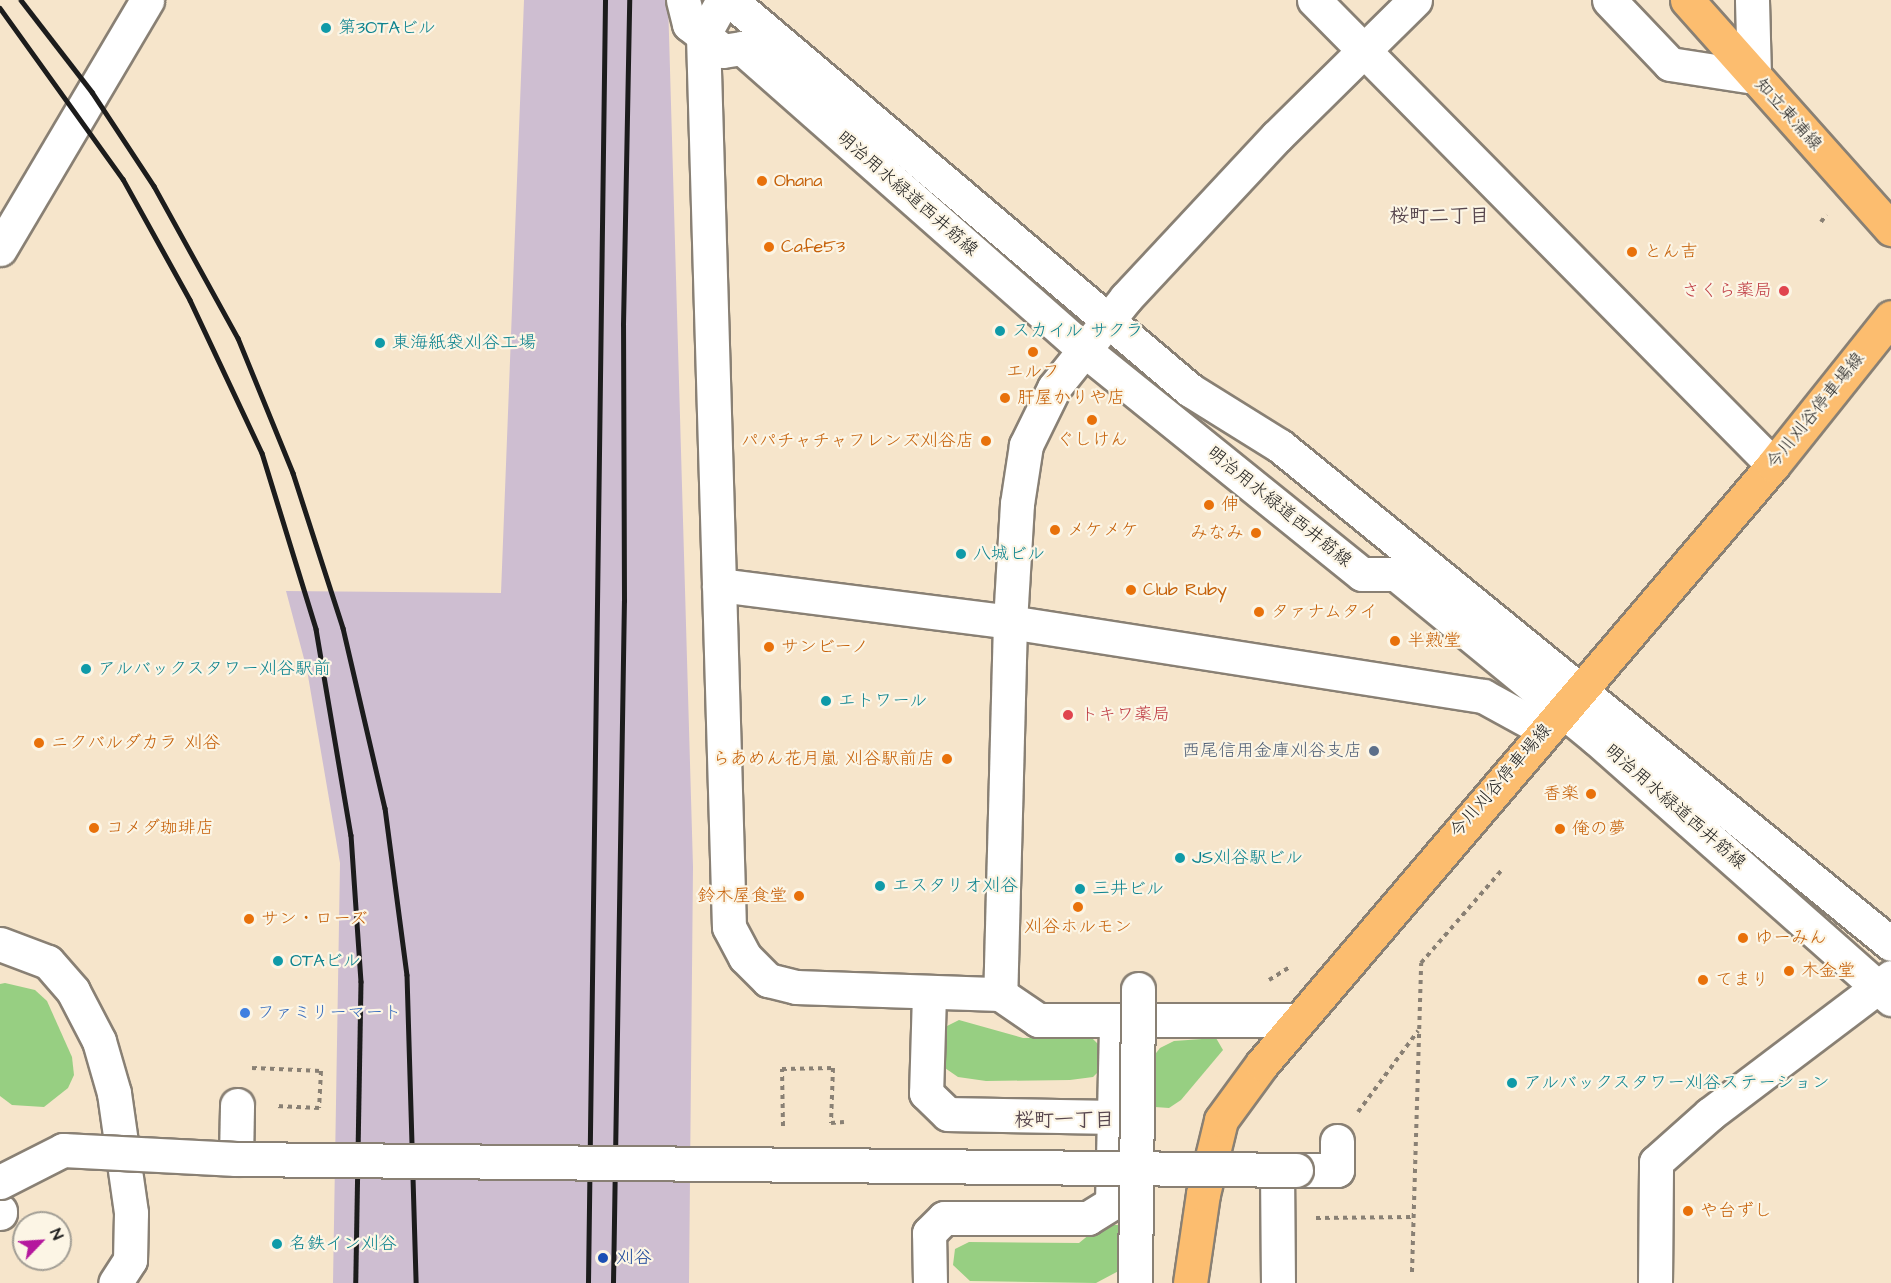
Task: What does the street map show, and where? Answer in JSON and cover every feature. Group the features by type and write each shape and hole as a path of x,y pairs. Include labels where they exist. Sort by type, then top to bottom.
{"main road":[{"name":"知立東浦線","path":"1687,0 1891,230"},
{"name":"今川刈谷停車場線","path":"1190,1283 1203,1194 1221,1120 1296,1020 1773,465 1891,317"}],"street":[{"path":"0,249 147,0"},
{"name":"明治用水緑道西井筋線","path":"683,0 689,24 723,51 742,48 1083,349 1362,574 1396,574 1562,710 1886,987"},
{"path":"723,0 703,36 729,927 745,957 768,980 796,987 928,994 1000,994 1038,1020 1296,1020"},
{"path":"730,0 1190,390 1280,446 1562,710 1891,945"},
{"path":"1314,0 1773,465"},
{"path":"1000,994 1010,622 1017,504 1026,445 1054,388 1107,321 1276,137 1415,0"},
{"path":"1609,0 1670,64 1754,77 1752,0"},
{"path":"719,585 1010,622 1562,710"},
{"path":"0,944 48,962 74,991 99,1041 114,1093 131,1213 130,1260 115,1283"},
{"path":"1655,1283 1656,1161 1710,1114 1886,987"},
{"path":"1135,1283 1138,989"},
{"path":"928,994 926,1093 948,1114 1114,1117"},
{"path":"930,1283 929,1233 944,1218 1088,1218 1112,1203 1116,1021"},
{"path":"0,1172 33,1172 72,1157 96,1135 114,1093"},
{"path":"236,1158 237,1106"},
{"path":"0,1182 63,1150 236,1158 783,1162 1137,1169 1337,1170 1337,1141"},
{"path":"1277,1170 1278,1283"}],"path":[{"path":"1821,222 1827,214"},
{"path":"1412,1272 1421,963 1501,871"},
{"path":"1337,1141 1419,1030"},
{"path":"237,1106 319,1108 321,1071 248,1068"},
{"path":"783,1162 782,1068 833,1068 831,1123 844,1122"}],"shaded area":[{"path":"524,0 668,0 693,867 689,1283 333,1283 340,863 307,670 286,591 501,593"}],"green space":[{"path":"5,983 35,990 47,1001 72,1057 74,1075 68,1088 44,1107 12,1105 0,1096 0,984"},
{"path":"959,1020 1023,1038 1091,1037 1104,1050 1102,1068 1093,1077 1070,1080 986,1081 958,1077 942,1066 937,1047 945,1027"},
{"path":"1216,1038 1223,1050 1181,1100 1169,1108 1155,1107 1150,1097 1149,1062 1160,1048 1174,1041"},
{"path":"1101,1225 1119,1225 1128,1236 1128,1266 1096,1283 970,1281 953,1265 955,1249 969,1242 1079,1243"}],"railway":[{"path":"21,0 92,92 154,186 238,338 293,473 343,628 385,808 407,975 416,1283"},
{"path":"588,1283 605,0"},
{"path":"613,1283 624,601 623,325 629,0"},
{"path":"0,8 123,179 190,300 262,453 316,629 351,835 361,982 356,1283"}],"place":[{"name":"第3OTAビル","path":"326,28"},
{"name":"Ohana","path":"762,181"},
{"name":"Cafe53","path":"769,247"},
{"name":"とん吉","path":"1632,252"},
{"name":"さくら薬局","path":"1784,291"},
{"name":"スカイル サクラ","path":"1000,331"},
{"name":"東海紙袋刈谷工場","path":"380,343"},
{"name":"エルフ","path":"1033,352"},
{"name":"肝屋かりや店","path":"1005,398"},
{"name":"ぐしけん","path":"1092,420"},
{"name":"パパチャチャフレンズ刈谷店","path":"986,441"},
{"name":"伸","path":"1209,505"},
{"name":"メケメケ","path":"1055,530"},
{"name":"みなみ","path":"1256,533"},
{"name":"八城ビル","path":"961,554"},
{"name":"Club Ruby","path":"1131,590"},
{"name":"タァナムタイ","path":"1259,612"},
{"name":"半熟堂","path":"1395,641"},
{"name":"サンビーノ","path":"769,647"},
{"name":"アルバックスタワー刈谷駅前","path":"86,669"},
{"name":"エトワール","path":"826,701"},
{"name":"トキワ薬局","path":"1068,715"},
{"name":"ニクバルダカラ 刈谷","path":"39,743"},
{"name":"西尾信用金庫刈谷支店","path":"1374,751"},
{"name":"らあめん花月嵐 刈谷駅前店","path":"947,759"},
{"name":"香楽","path":"1591,794"},
{"name":"コメダ珈琲店","path":"94,828"},
{"name":"俺の夢","path":"1560,829"},
{"name":"JS刈谷駅ビル","path":"1180,858"},
{"name":"エスタリオ刈谷","path":"880,886"},
{"name":"三井ビル","path":"1080,889"},
{"name":"鈴木屋食堂","path":"799,896"},
{"name":"刈谷ホルモン","path":"1078,907"},
{"name":"サン・ローズ","path":"249,919"},
{"name":"ゆーみん","path":"1743,938"},
{"name":"OTAビル","path":"278,961"},
{"name":"木金堂","path":"1789,971"},
{"name":"てまり","path":"1703,980"},
{"name":"ファミリーマート","path":"245,1013"},
{"name":"アルバックスタワー刈谷ステーション","path":"1512,1083"},
{"name":"や台ずし","path":"1688,1211"},
{"name":"名鉄イン刈谷","path":"277,1244"},
{"name":"刈谷","path":"603,1258"}],"district":[{"name":"桜町二丁目","path":"1439,216"},
{"name":"桜町一丁目","path":"1064,1120"}]}
